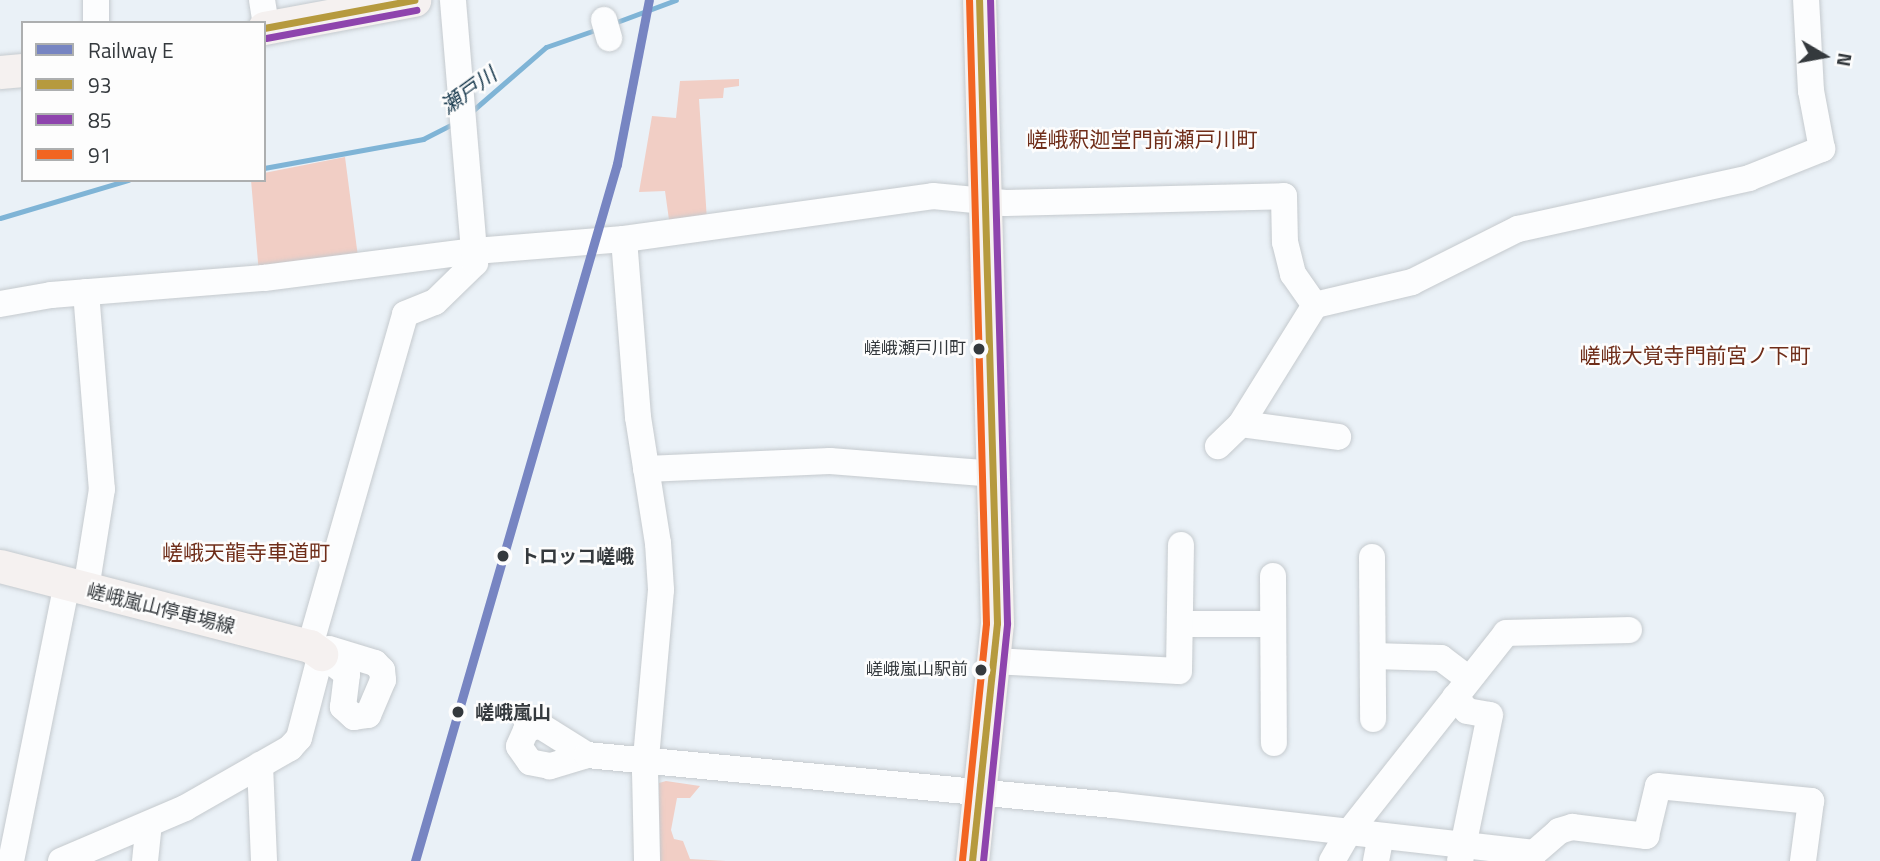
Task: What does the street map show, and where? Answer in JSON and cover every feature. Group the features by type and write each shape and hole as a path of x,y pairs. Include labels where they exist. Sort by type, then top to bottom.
{"main road":[{"path":"266,21 414,0"},
{"path":"972,861 993,661 995,474 979,0"},
{"path":"0,72 21,70"},
{"name":"嵯峨嵐山停車場線","path":"0,566 316,650"}],"street":[{"path":"96,0 96,21"},
{"path":"265,21 368,0"},
{"path":"1218,446 1241,424 1315,305 1403,285 1518,229 1749,178 1822,149 1811,91 1806,0"},
{"path":"61,861 149,825 260,765 299,738 316,650 405,314 435,302 475,263 463,120 458,1 266,21"},
{"path":"0,61 21,59"},
{"path":"0,82 21,80"},
{"path":"0,304 86,292 264,278 475,251 624,239 933,196 984,200 1284,196 1285,243 1293,274 1315,305"},
{"path":"624,239 638,417 661,590 646,761 648,861"},
{"path":"11,861 76,586 102,489 86,292"},
{"path":"1241,424 1338,437"},
{"path":"646,469 830,461 995,474"},
{"path":"993,661 1179,671 1183,624 1181,545"},
{"path":"1372,557 1373,719"},
{"path":"1273,576 1274,743"},
{"path":"1183,624 1273,624"},
{"path":"1332,861 1349,832 1506,633 1629,630"},
{"path":"1373,656 1441,658 1462,688 1467,711 1490,715 1462,853"},
{"path":"587,755 1349,832 1379,848 1535,857 1559,831 1572,827 1646,836 1658,786 1811,801 1803,861"},
{"path":"260,765 264,861"},
{"path":"145,861 149,825"}],"shaded area":[{"path":"739,79 739,86 724,88 723,98 699,99 707,220 670,227 665,191 639,192 652,116 676,118 680,81"},
{"path":"345,157 358,257 259,274 251,182 266,182 266,173"},
{"path":"666,781 700,786 690,798 677,798 671,830 674,839 683,841 690,859 726,861 660,861 659,783"}],"waterway":[{"name":"瀬戸川","path":"614,23 676,0"},
{"name":"瀬戸川","path":"471,112 546,47 598,29"},
{"name":"瀬戸川","path":"266,168 423,139 454,123"},
{"name":"瀬戸川","path":"0,218 121,182"}],"rail line":[{"name":"E","path":"415,861 617,164 649,0"}],"transit line":[{"name":"93","path":"266,28 414,0"},
{"name":"91","path":"962,860 986,623 969,0"},
{"name":"93","path":"972,861 997,623 979,0"},
{"name":"85","path":"983,861 1007,623 990,0"},
{"name":"85","path":"266,38 416,10"}],"place":[{"name":"嵯峨瀬戸川町","path":"979,349"},
{"name":"トロッコ嵯峨","path":"503,556"},
{"name":"嵯峨嵐山駅前","path":"981,670"},
{"name":"嵯峨嵐山","path":"458,712"}],"district":[{"name":"嵯峨釈迦堂門前瀬戸川町","path":"1142,139"},
{"name":"嵯峨大覚寺門前宮ノ下町","path":"1695,355"},
{"name":"嵯峨天龍寺車道町","path":"246,552"}]}
